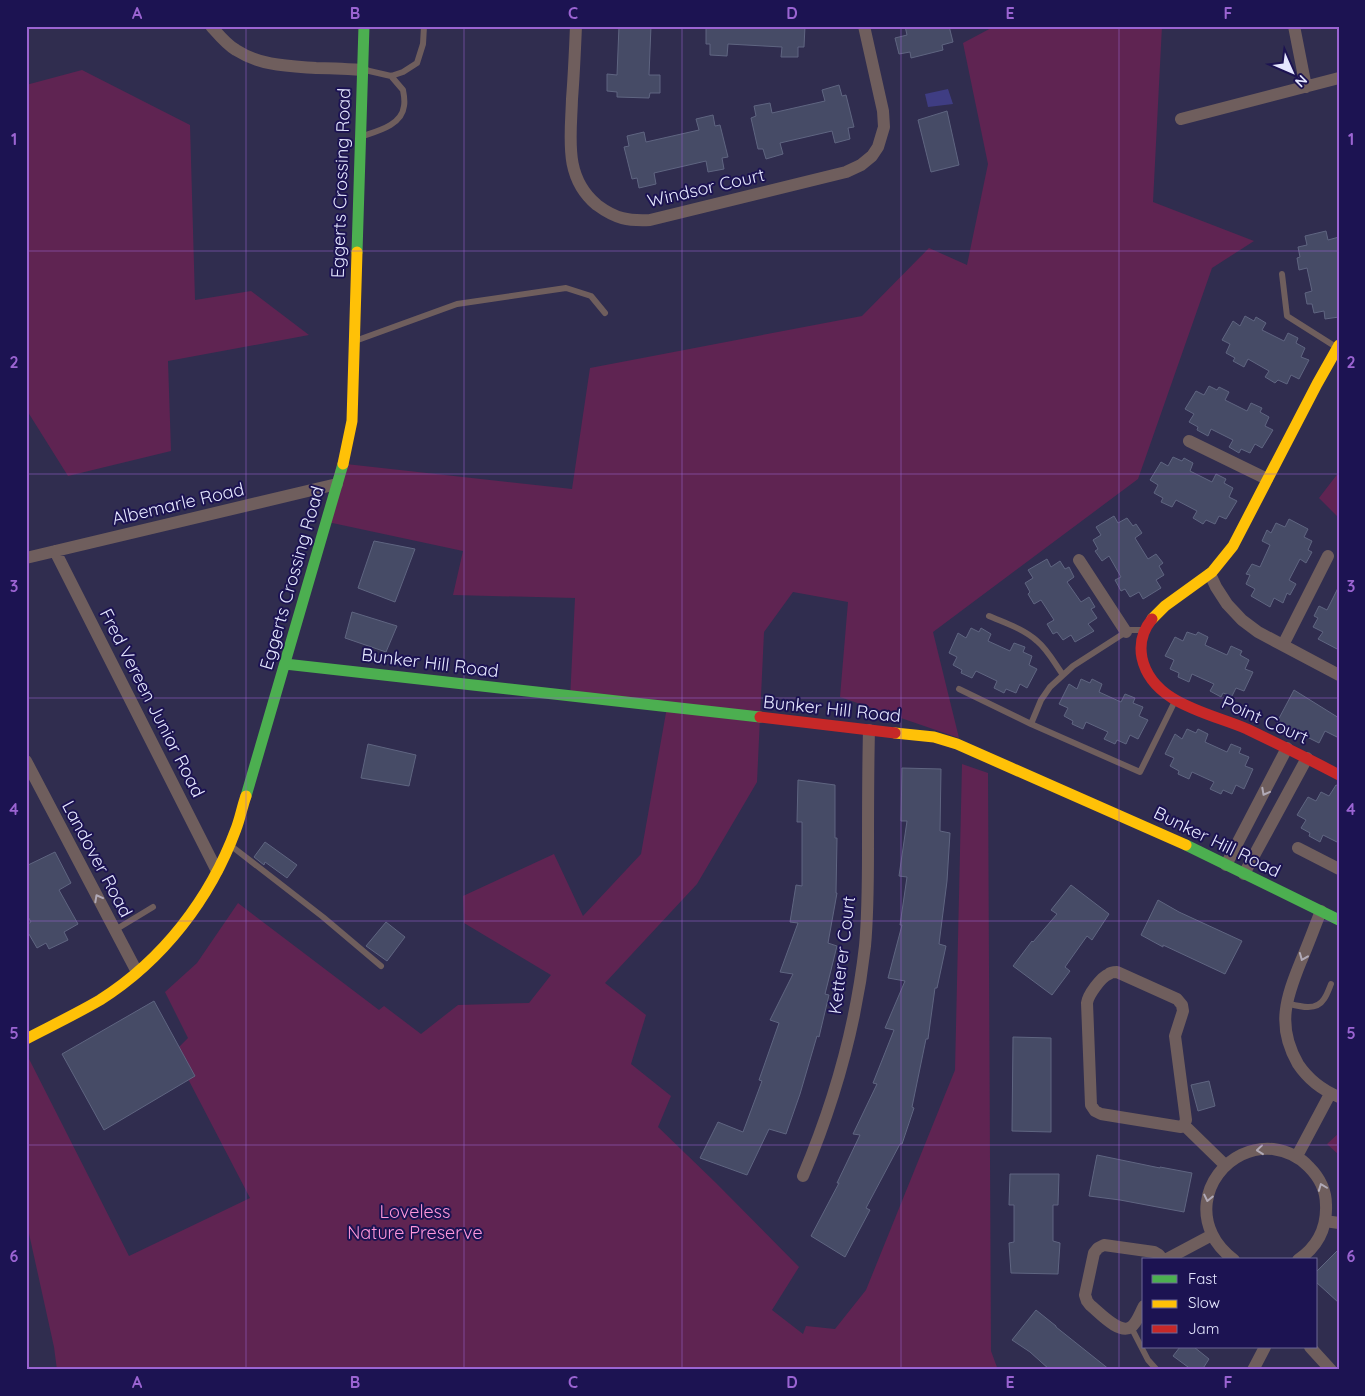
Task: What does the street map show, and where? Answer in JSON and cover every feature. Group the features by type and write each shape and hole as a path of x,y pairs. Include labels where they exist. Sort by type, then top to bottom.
{"street":[{"path":"211,26 221,38 236,50 254,60 289,67 363,70"},
{"name":"Eggerts Crossing Road","path":"26,1039 110,993 153,958 180,928 198,904 217,872 236,829 346,454 352,421 364,26"},
{"name":"Windsor Court","path":"576,26 570,145 574,169 583,191 593,201 605,211 619,218 632,221 650,220 846,172 861,165 872,156 878,147 884,128 883,111 864,26"},
{"path":"1294,26 1306,87"},
{"path":"1181,119 1339,78"},
{"path":"1145,630 1152,619 1168,604 1210,574 1233,546 1338,347"},
{"path":"1190,441 1268,480"},
{"name":"Albemarle Road","path":"26,558 337,484"},
{"name":"Fred Vereen Junior Road","path":"55,551 217,872"},
{"path":"1283,645 1328,556"},
{"path":"1079,560 1126,632"},
{"path":"1210,574 1227,604 1242,620 1258,632 1339,675"},
{"name":"Point Court","path":"1145,630 1141,642 1144,666 1150,678 1161,690 1175,700 1287,748 1339,775"},
{"name":"Bunker Hill Road","path":"285,664 934,737 957,744 1165,835 1339,920"},
{"name":"Ketterer Court","path":"803,1176 829,1110 844,1060 855,1010 865,945 868,893 869,730"},
{"path":"1226,865 1287,748"},
{"path":"1244,874 1307,758"},
{"name":"Landover Road","path":"26,761 137,972"},
{"path":"1298,848 1339,869"},
{"path":"1297,1156 1334,1095 1314,1083 1302,1070 1293,1055 1287,1038 1285,1019 1286,1003 1291,987 1321,911"},
{"path":"1116,972 1125,976 1177,1000 1182,1005 1183,1011 1175,1036 1186,1120 1184,1124 1181,1127 1101,1114 1095,1111 1091,1105 1086,1003 1088,997 1105,976 1110,973 1116,972"},
{"path":"1184,1124 1225,1165"},
{"path":"1232,1258 1212,1235 1206,1207 1209,1192 1214,1178 1225,1165 1238,1156 1259,1149 1280,1150 1297,1156 1317,1176 1324,1190 1326,1221 1322,1233 1315,1245 1301,1258"},
{"path":"1326,1221 1339,1223"},
{"path":"1168,1258 1212,1235"},
{"path":"1142,1310 1131,1327 1125,1329 1118,1328 1087,1301 1085,1295 1094,1253 1104,1245 1154,1252 1162,1258"},
{"path":"1253,1370 1264,1348"},
{"path":"1311,1348 1330,1370"}],"lane":[{"path":"363,70 391,76 404,72 417,63 423,44 424,26"},
{"path":"360,137 395,122 404,108 403,90 391,76"},
{"path":"1282,274 1287,316 1338,347"},
{"path":"354,341 457,304 566,288 591,296 605,313"},
{"path":"989,616 1020,630 1037,641 1063,675"},
{"path":"1031,724 1041,700 1050,687 1073,666 1129,630 1145,630"},
{"path":"959,688 1031,724 1140,772 1175,700"},
{"path":"228,845 316,912 382,966"},
{"path":"115,930 153,907"},
{"path":"1286,1003 1306,1008 1318,1005 1324,1001 1331,984"},
{"path":"1131,1327 1148,1360 1157,1370"}],"green space":[{"name":"Loveless Nature Preserve","path":"995,26 1162,26 1153,202 1254,241 1212,268 1138,479 933,632 959,738 840,697 848,602 793,592 764,632 757,782 697,884 605,983 646,1015 631,1064 671,1096 658,1127 799,1267 772,1310 803,1334 806,1326 835,1329 866,1290 955,1070 962,764 988,773 991,1351 998,1370 57,1370 54,1347 26,1220 26,1053 129,1256 250,1198 174,1052 188,1038 165,992 197,963 238,903 379,1010 384,1006 421,1034 458,1005 529,1003 551,975 464,923 463,896 554,854 583,916 641,854 667,707 570,700 575,598 453,595 463,551 323,521 337,463 572,489 590,368 862,316 929,248 967,265 988,164 963,43"},
{"path":"82,70 190,125 195,300 251,291 309,335 168,361 171,451 68,476 26,409 26,85"},
{"path":"1339,472 1339,518 1319,498"},
{"path":"1339,1133 1339,1155 1327,1144"}],"shaded area":[{"path":"948,89 953,104 928,107 925,94"}],"building":[{"path":"619,26 651,26 649,75 660,75 660,93 650,93 649,98 617,97 617,92 607,91 607,74 617,75"},
{"path":"706,26 805,26 804,47 798,47 798,57 781,57 782,47 728,44 727,56 710,55 710,44 706,44"},
{"path":"905,26 949,26 953,42 942,45 943,50 911,58 910,52 899,54 895,38 907,35"},
{"path":"839,85 842,96 846,95 854,127 848,128 850,139 835,143 832,131 780,143 783,154 766,159 763,149 758,149 751,118 756,116 754,106 770,103 772,113 825,101 822,90"},
{"path":"947,111 959,165 931,172 918,120"},
{"path":"713,115 715,126 720,125 728,157 722,158 724,169 708,172 706,161 654,173 656,184 639,188 637,178 632,179 624,147 629,146 627,136 644,132 646,142 699,130 696,119"},
{"path":"1326,231 1328,240 1339,237 1339,317 1325,319 1324,311 1314,313 1312,304 1307,304 1305,293 1312,291 1307,268 1299,270 1297,258 1300,257 1298,247 1307,245 1305,236"},
{"path":"1245,316 1254,321 1256,317 1266,323 1262,330 1284,341 1288,333 1298,338 1296,343 1305,348 1301,357 1309,360 1299,379 1291,375 1287,384 1278,380 1275,383 1265,377 1269,371 1248,359 1244,367 1233,361 1235,358 1226,353 1230,344 1222,340 1233,321 1240,326"},
{"path":"1209,386 1217,390 1219,387 1229,392 1225,400 1247,411 1251,403 1262,408 1260,412 1269,417 1265,426 1273,430 1262,448 1255,444 1250,453 1241,449 1239,453 1229,447 1233,440 1211,429 1208,436 1197,430 1198,427 1189,422 1194,414 1185,409 1196,391 1204,395"},
{"path":"1173,457 1182,461 1184,458 1193,463 1190,471 1212,482 1216,474 1226,479 1224,483 1233,488 1229,497 1237,501 1226,519 1219,516 1215,524 1206,520 1203,524 1193,518 1197,511 1176,500 1172,507 1161,502 1163,498 1154,493 1158,485 1150,480 1161,462 1168,466"},
{"path":"1114,516 1118,523 1127,518 1133,526 1136,524 1142,533 1135,538 1148,559 1156,554 1163,563 1159,566 1164,575 1156,580 1161,588 1143,599 1139,592 1130,597 1125,589 1121,591 1115,580 1121,577 1109,556 1102,561 1095,551 1098,549 1093,540 1101,535 1096,527"},
{"path":"1289,519 1308,529 1304,537 1312,541 1308,550 1312,552 1306,563 1300,559 1289,580 1296,584 1290,595 1287,593 1283,603 1274,598 1270,607 1251,596 1255,589 1246,584 1250,575 1246,574 1252,564 1260,567 1270,545 1262,541 1267,530 1271,533 1276,523 1285,527"},
{"path":"374,541 415,549 395,602 358,588"},
{"path":"1047,559 1051,567 1060,561 1065,569 1069,567 1074,577 1067,582 1081,602 1089,597 1095,607 1091,609 1097,618 1088,624 1094,631 1075,642 1071,635 1063,640 1057,632 1053,634 1047,624 1054,620 1041,600 1034,604 1028,594 1030,592 1025,583 1033,578 1028,570"},
{"path":"1339,586 1339,650 1318,639 1323,632 1313,627 1318,618 1314,616 1319,606 1327,610"},
{"path":"352,612 397,626 386,652 345,638"},
{"path":"971,628 979,632 981,628 991,634 988,641 1010,651 1014,643 1025,647 1023,652 1032,656 1029,665 1037,669 1027,688 1020,684 1016,693 1006,689 1004,693 994,688 997,681 976,671 972,678 961,673 962,670 953,665 957,657 949,653 958,633 966,638"},
{"path":"1187,632 1196,635 1198,632 1208,637 1205,645 1227,655 1231,646 1242,651 1240,655 1249,660 1245,669 1253,672 1244,691 1236,688 1232,696 1223,693 1221,697 1210,691 1214,684 1192,674 1189,682 1178,677 1179,673 1170,669 1174,660 1165,656 1175,637 1183,641"},
{"path":"1081,679 1090,683 1092,679 1102,684 1099,692 1121,702 1125,694 1135,698 1133,703 1143,707 1139,716 1148,720 1138,739 1130,735 1126,744 1117,740 1115,744 1104,739 1108,732 1086,722 1083,729 1072,724 1073,721 1064,716 1068,708 1059,704 1069,684 1077,689"},
{"path":"1294,690 1339,718 1339,738 1325,731 1319,743 1277,722"},
{"path":"1187,729 1196,733 1198,729 1208,734 1205,742 1227,752 1231,744 1241,748 1239,753 1249,757 1245,766 1253,769 1244,789 1236,785 1232,794 1223,790 1221,794 1210,789 1214,782 1192,772 1189,779 1178,774 1179,771 1170,766 1174,758 1165,754 1175,734 1182,739"},
{"path":"368,744 416,755 409,786 361,778"},
{"path":"902,768 941,769 940,831 950,833 947,881 939,944 946,946 937,988 935,988 928,1039 926,1039 912,1107 914,1108 902,1144 900,1144 866,1208 870,1210 845,1257 811,1236 839,1183 837,1183 860,1135 853,1134 877,1084 873,1083 894,1030 885,1028 905,981 888,978 902,925 900,925 907,877 899,876 907,821 901,821"},
{"path":"798,780 835,785 837,893 828,943 837,946 825,994 829,995 819,1037 817,1036 786,1134 769,1129 747,1175 700,1158 718,1122 743,1132 762,1081 759,1080 779,1023 770,1020 793,974 780,972 798,923 790,922 796,885 802,886 802,822 797,822"},
{"path":"1336,785 1339,786 1339,843 1323,835 1320,842 1309,836 1310,833 1301,828 1306,820 1297,815 1308,797 1316,801 1321,792 1329,796"},
{"path":"265,842 297,865 287,878 265,862 264,865 254,857"},
{"path":"55,852 71,883 59,890 78,924 64,932 68,940 49,949 46,943 37,948 26,929 26,925 31,922 26,913 26,866"},
{"path":"1071,885 1109,914 1092,940 1087,936 1065,967 1070,971 1052,995 1013,966 1032,941 1057,914 1051,910"},
{"path":"1158,900 1179,912 1242,941 1225,974 1163,945 1163,947 1141,935"},
{"path":"386,922 405,937 387,961 366,946"},
{"path":"154,1001 195,1076 104,1130 62,1054"},
{"path":"1013,1037 1051,1038 1051,1132 1012,1131"},
{"path":"1209,1081 1215,1106 1198,1111 1191,1085"},
{"path":"1097,1155 1192,1173 1184,1212 1089,1196"},
{"path":"1010,1174 1059,1174 1058,1205 1053,1205 1053,1241 1060,1243 1058,1274 1011,1273 1009,1243 1014,1242 1014,1205 1009,1205"},
{"path":"1339,1249 1339,1303 1318,1284 1318,1270"},
{"path":"1036,1310 1110,1370 1050,1370 1030,1352 1012,1340"},
{"path":"1179,1348 1195,1348 1209,1359 1202,1370 1192,1370 1173,1356"}],"traffic: fast":[{"path":"357,252 364,26"},
{"path":"246,796 343,464"},
{"path":"285,664 760,717"},
{"path":"1186,845 1339,920"}],"traffic: slow":[{"path":"343,464 352,421 357,252"},
{"path":"1152,619 1165,606 1212,572 1233,546 1339,345"},
{"path":"895,733 934,737 957,744 1186,845"},
{"path":"26,1039 100,1000 123,984 164,947 182,926 213,880 236,829 246,796"}],"traffic: jam":[{"path":"1152,619 1142,637 1141,652 1148,674 1157,686 1184,705 1247,729 1339,775"},
{"path":"760,717 895,733"}]}
